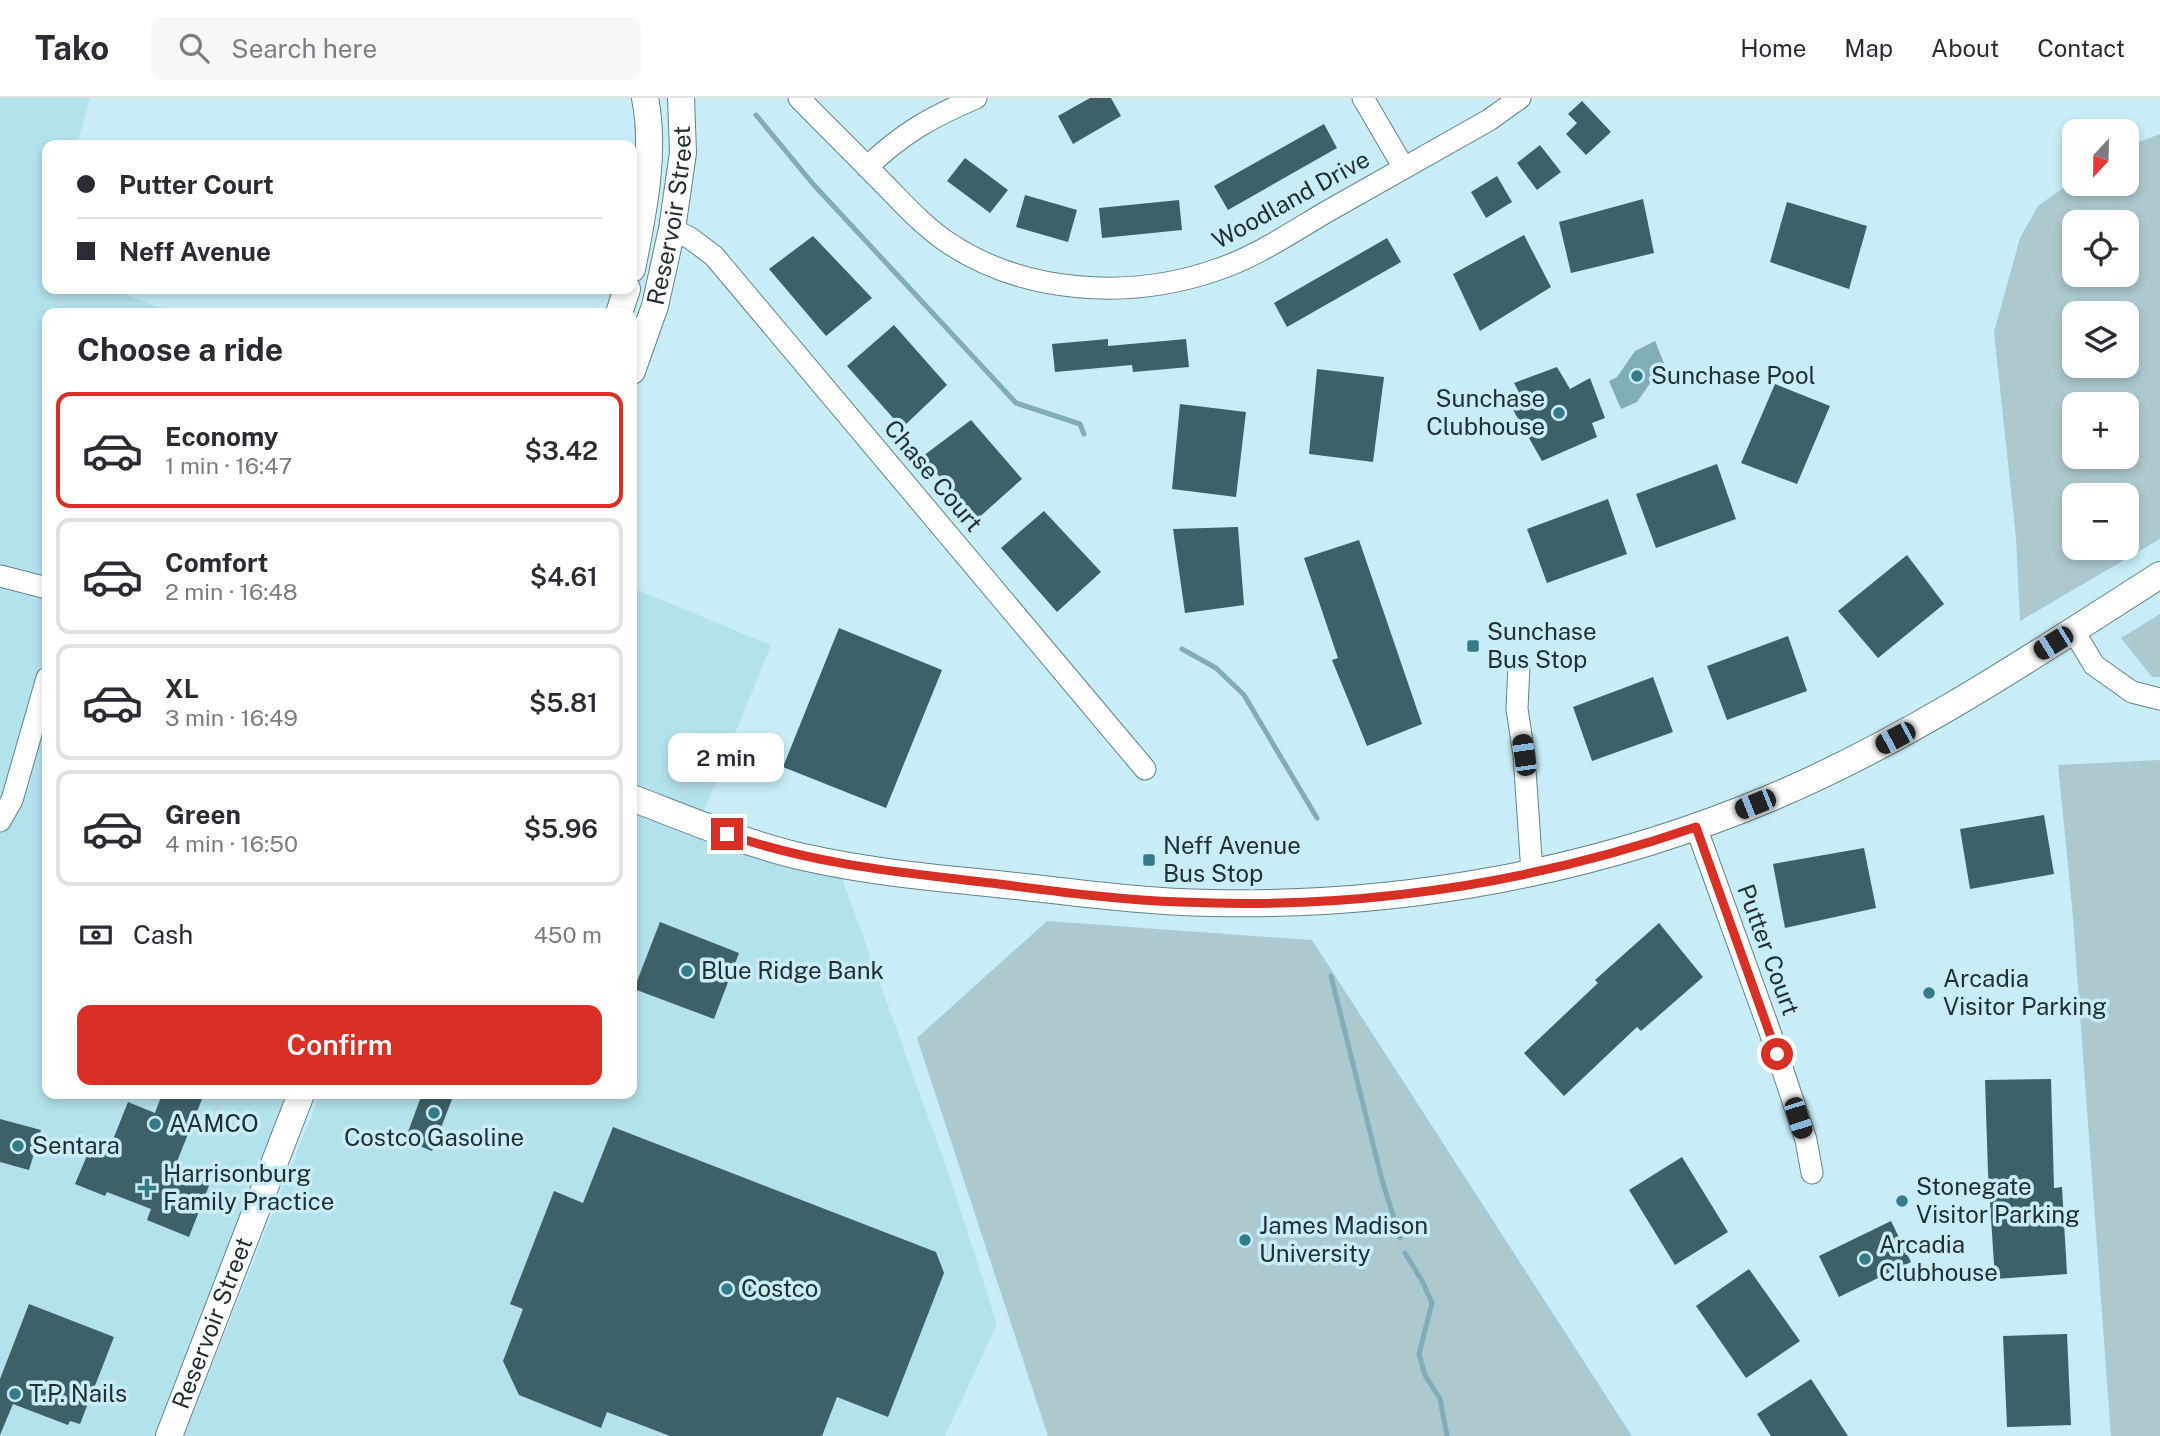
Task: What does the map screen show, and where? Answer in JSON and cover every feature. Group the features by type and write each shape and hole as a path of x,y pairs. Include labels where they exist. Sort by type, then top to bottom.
{"main road":[{"name":"Reservoir Street","path":"637,242 648,160 648,114 645,98"},
{"name":"Reservoir Street","path":"637,357 655,306 672,229 683,153 681,98"},
{"path":"637,800 757,844 817,860 868,869 1119,898 1221,904 1335,901 1420,893 1532,873 1598,857 1696,827 1785,792 1860,757 1930,718 2160,575"},
{"name":"Reservoir Street","path":"169,1436 299,1099"}],"street":[{"name":"Woodland Drive","path":"799,98 922,222 964,252 1026,277 1061,284 1105,288 1170,283 1231,265 1264,249 1489,120 1520,98"},
{"path":"867,167 890,145 915,127 976,98"},
{"path":"1363,98 1404,168"},
{"name":"Chase Court","path":"672,229 690,238 714,256 1145,769"},
{"path":"0,576 42,587"},
{"path":"2074,630 2094,665 2132,692 2160,699"},
{"path":"1519,664 1517,709 1524,755 1532,873"},
{"path":"0,821 12,800 42,695"},
{"name":"Putter Court","path":"1696,827 1770,1032 1806,1140 1812,1172"}],"shaded area":[{"path":"0,98 90,98 78,140 42,140 42,294 124,294 162,308 42,308 42,1099 302,1099 155,1436 0,1436"},
{"path":"2160,134 2160,539 2139,551 2139,483 2062,483 2062,560 2124,560 2020,621 2016,538 1994,332 2020,238 2038,206 2062,189 2062,196 2139,196 2139,142"},
{"name":"Sunchase Pool","path":"1655,341 1666,368 1656,375 1637,402 1621,409 1609,381 1617,377 1635,351"},
{"path":"637,590 771,645 695,833 842,878 949,1175 997,1324 945,1436 184,1436 318,1099 637,1099"},
{"path":"2160,614 2160,677 2152,677 2121,638"},
{"path":"2160,760 2160,1436 2111,1436 2072,906 2058,765"},
{"name":"James Madison University","path":"1047,921 1312,940 1632,1436 1048,1436 917,1038"}],"building":[{"path":"1090,98 1111,98 1121,116 1073,144 1058,116"},
{"path":"1582,101 1611,132 1586,155 1566,134 1577,123 1568,114"},
{"path":"1324,124 1337,148 1228,210 1214,186"},
{"path":"1540,145 1561,172 1537,190 1517,163"},
{"path":"965,158 1008,190 990,213 947,181"},
{"path":"1497,176 1512,202 1486,218 1471,192"},
{"path":"1025,195 1077,210 1068,242 1016,227"},
{"path":"1643,199 1654,253 1571,273 1559,222"},
{"path":"1179,200 1182,230 1102,238 1099,208"},
{"path":"1787,202 1867,226 1849,289 1770,262"},
{"path":"1524,235 1551,287 1480,331 1453,274"},
{"path":"813,236 872,298 826,336 769,269"},
{"path":"1387,238 1401,262 1287,327 1274,303"},
{"path":"894,325 947,385 902,428 847,366"},
{"path":"1108,339 1108,346 1186,339 1189,367 1133,372 1132,365 1055,372 1052,344"},
{"name":"Sunchase Clubhouse","path":"1557,367 1570,389 1590,378 1605,418 1592,423 1597,437 1542,461 1512,408 1523,400 1514,383"},
{"path":"1317,369 1384,377 1373,462 1309,454"},
{"path":"1775,384 1830,406 1797,484 1741,463"},
{"path":"1180,404 1246,412 1236,497 1172,489"},
{"path":"971,420 1022,479 975,521 923,456"},
{"path":"1717,464 1736,519 1656,548 1636,494"},
{"path":"1608,499 1627,554 1547,583 1527,529"},
{"path":"1044,511 1101,572 1057,612 1001,548"},
{"path":"1238,527 1244,605 1185,613 1173,529"},
{"path":"1359,540 1422,724 1367,746 1332,660 1338,658 1304,558"},
{"path":"1907,555 1944,604 1878,658 1838,611"},
{"path":"839,628 942,670 886,808 783,767"},
{"path":"1788,636 1807,691 1727,720 1707,666"},
{"path":"1653,677 1673,732 1592,761 1573,707"},
{"path":"2044,815 2054,874 1970,889 1960,829"},
{"path":"1864,848 1876,908 1785,928 1773,864"},
{"name":"Blue Ridge Bank","path":"660,922 739,953 714,1019 637,990 637,981"},
{"path":"1659,923 1703,977 1641,1031 1637,1027 1564,1096 1524,1053 1598,983 1595,980"},
{"path":"2051,1079 2054,1188 2062,1187 2067,1274 1995,1279 1985,1080"},
{"path":"160,1099 202,1099 174,1169 210,1183 189,1237 147,1220 151,1209 107,1192 105,1196 75,1184 91,1146 108,1152 128,1102 155,1113"},
{"path":"420,1099 452,1099 432,1151 405,1140"},
{"name":"Sentara","path":"0,1119 41,1130 29,1170 0,1162"},
{"name":"Costco","path":"613,1127 936,1252 944,1273 888,1417 837,1397 822,1436 670,1436 607,1412 601,1428 519,1395 503,1361 523,1309 510,1304 554,1191 583,1203"},
{"path":"1682,1157 1728,1232 1675,1265 1629,1190"},
{"name":"Arcadia Clubhouse","path":"1891,1221 1911,1262 1839,1297 1819,1256"},
{"path":"1749,1269 1800,1341 1746,1378 1696,1306"},
{"path":"29,1304 114,1337 80,1424 70,1421 68,1425 13,1404 0,1435 0,1379"},
{"path":"2067,1334 2071,1425 2007,1427 2003,1336"},
{"path":"1811,1379 1848,1436 1771,1436 1757,1414"}],"waterway":[{"path":"756,115 813,184 1016,403 1080,424 1084,434"},
{"path":"1182,649 1216,668 1244,695 1317,818"},
{"path":"1331,976 1382,1180 1400,1238"},
{"path":"1405,1253 1432,1303 1419,1354 1425,1375 1440,1399 1447,1436"}],"place":[{"name":"Sunchase Pool","path":"1637,376"},
{"name":"Sunchase Clubhouse","path":"1559,413"},
{"name":"Sunchase Bus Stop","path":"1473,646"},
{"name":"Neff Avenue Bus Stop","path":"1149,860"},
{"name":"Blue Ridge Bank","path":"687,971"},
{"name":"Arcadia Visitor Parking","path":"1929,993"},
{"name":"Costco Gasoline","path":"434,1113"},
{"name":"AAMCO","path":"155,1124"},
{"name":"Sentara","path":"18,1146"},
{"name":"Harrisonburg Family Practice","path":"147,1188"},
{"name":"Stonegate Visitor Parking","path":"1902,1201"},
{"name":"James Madison University","path":"1245,1240"},
{"name":"Arcadia Clubhouse","path":"1865,1259"},
{"name":"Costco","path":"727,1289"},
{"name":"T.P. Nails","path":"15,1394"}],"route":[{"path":"727,834 807,858 868,869 1119,898 1255,904 1360,899 1483,883 1598,857 1696,827 1777,1054"}]}
